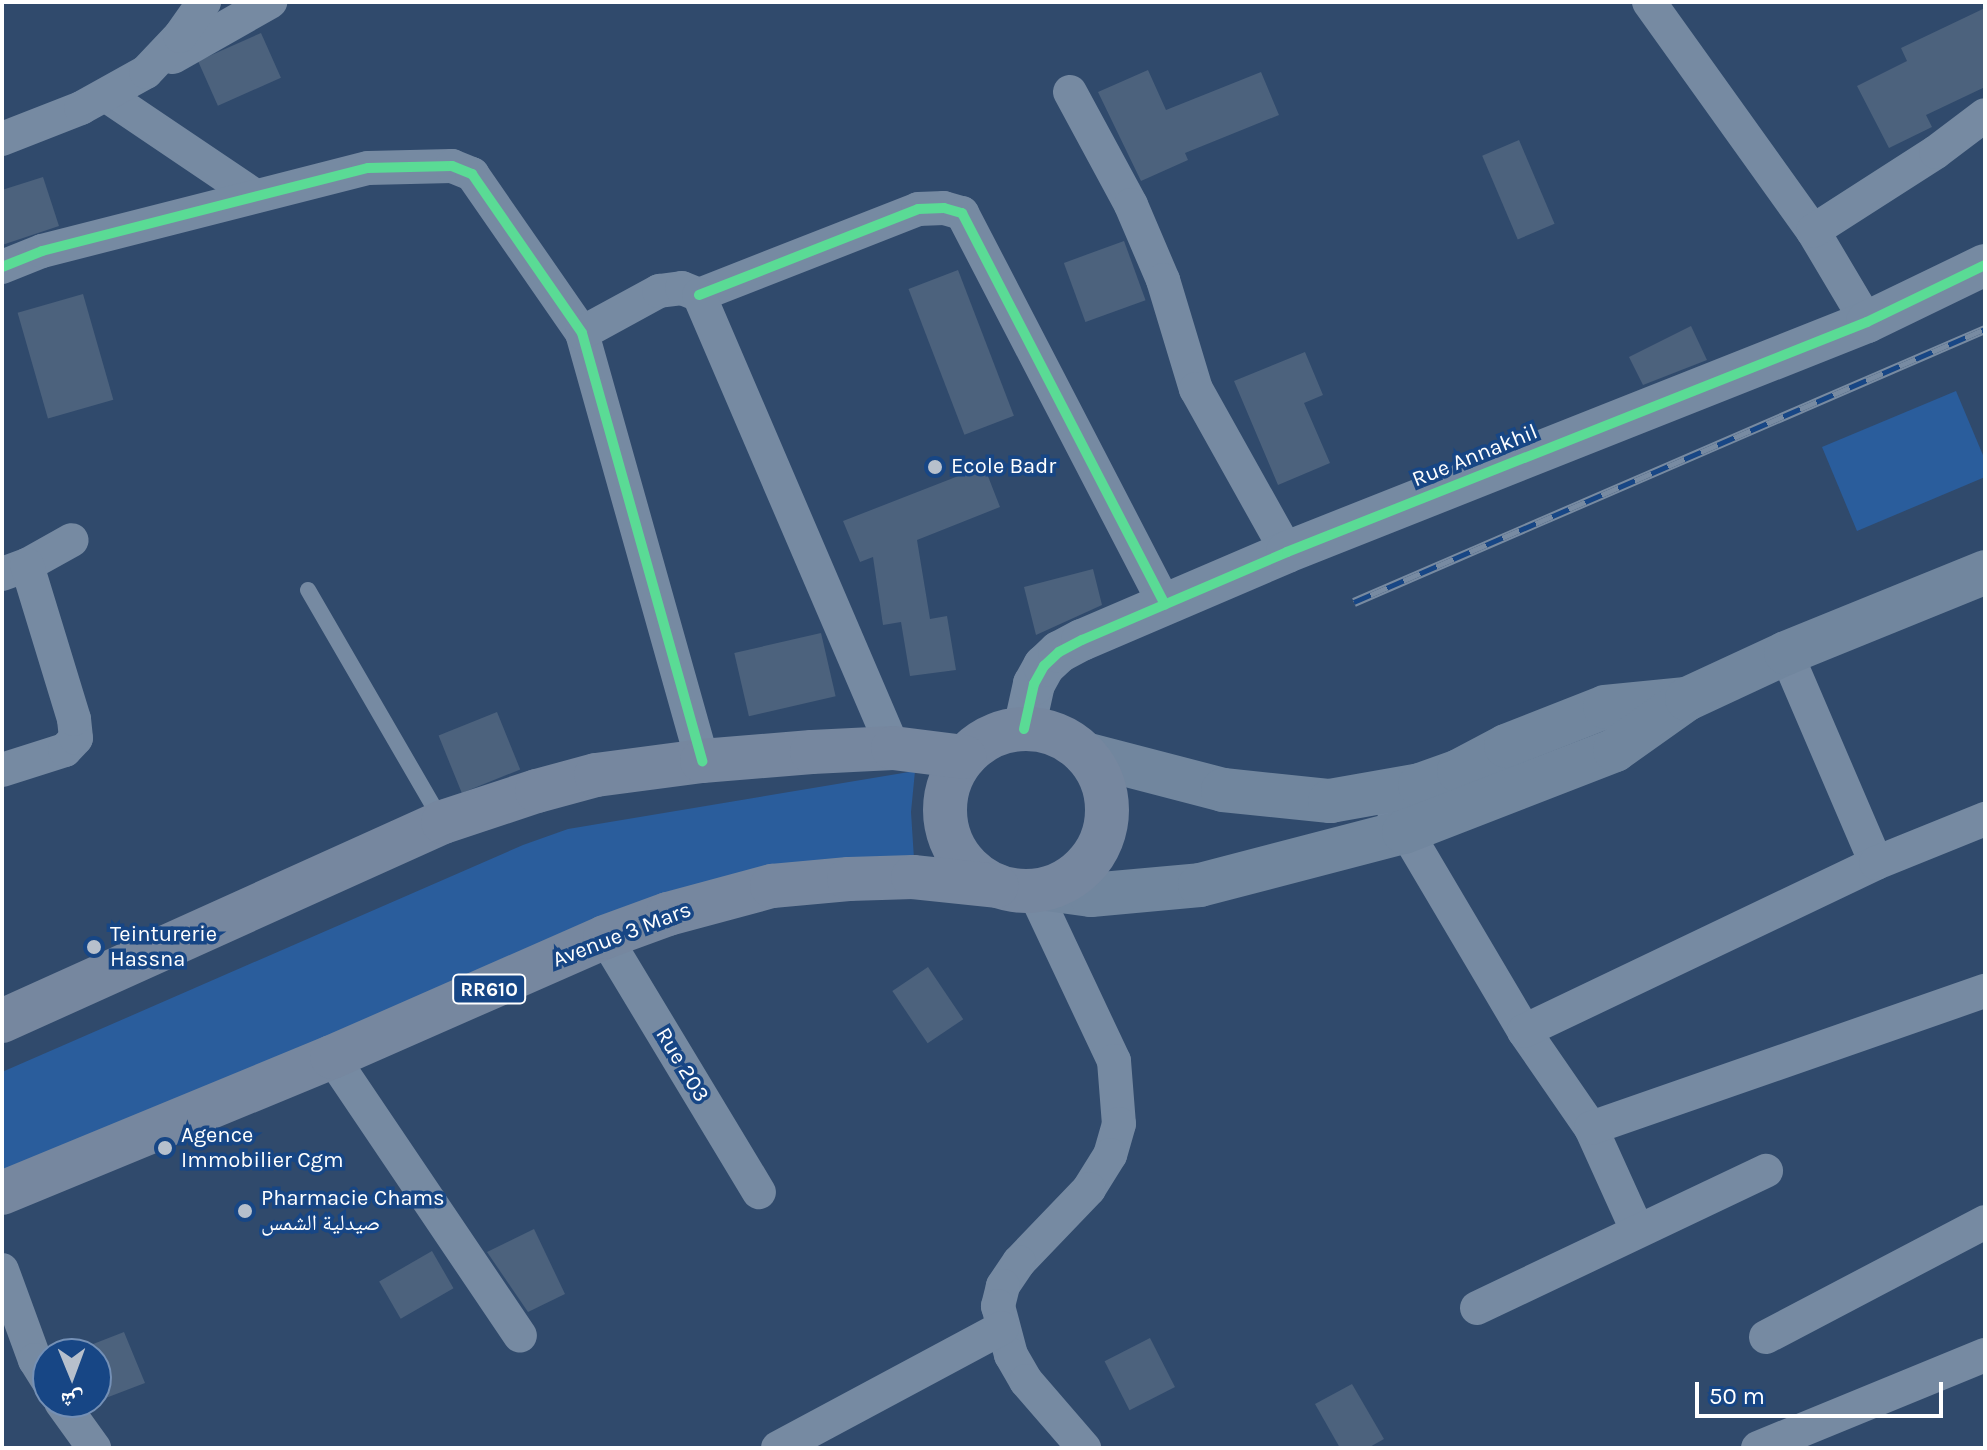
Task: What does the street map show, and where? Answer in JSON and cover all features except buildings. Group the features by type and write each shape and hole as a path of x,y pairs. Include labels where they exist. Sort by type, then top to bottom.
{"main road":[{"name":"RR610","path":"964,757 952,776 946,797 945,819 951,841 962,860 1026,889 1091,895 1200,885 1404,832 1615,750 1687,699 1786,653 1985,572"},
{"name":"RR610","path":"1024,729 1044,731 1085,754 1223,790 1301,801 1330,801 1386,792 1459,771 1506,746 1605,707 1687,699"},
{"path":"2,1021 443,822 596,775 702,761 893,748 964,757 991,737 1024,729"},
{"path":"1026,889 1073,877 1093,857 1105,832 1108,804 1101,776 1085,754"},
{"name":"Avenue 3 Mars","path":"2,1193 332,1057 605,937 668,914 772,886 913,877 1026,889"}],"street":[{"path":"146,72 180,36 204,2"},
{"path":"2,139 107,96 270,2"},
{"path":"1649,2 1657,18 1813,231 1867,322"},
{"path":"1070,92 1131,205 1163,280 1196,389 1287,552"},
{"path":"107,96 255,196"},
{"path":"1813,231 1936,152 1985,115"},
{"path":"2,267 42,251 368,168 452,166 472,174 582,333 702,761"},
{"path":"582,333 659,291 682,288 699,295 918,209 944,208 962,213 1165,605"},
{"name":"Rue Annakhil","path":"1024,729 1034,684 1044,666 1059,652 1287,552 1867,322 1985,265"},
{"path":"699,295 893,748"},
{"path":"2,770 65,750 76,738 74,719 14,570 72,540"},
{"path":"1786,653 1876,863"},
{"path":"1386,792 1404,832 1524,1031 1591,1128 1637,1230"},
{"path":"1524,1031 1876,863 1985,819"},
{"path":"1026,889 1114,1061 1119,1124 1110,1155 1089,1189 1019,1262 1003,1286 998,1306 1002,1328 1026,1381 1084,1448"},
{"name":"Rue 203","path":"605,937 759,1192"},
{"path":"1591,1128 1985,991"},
{"path":"332,1057 520,1336"},
{"path":"1477,1308 1766,1171"},
{"path":"1766,1337 1985,1222"},
{"path":"2,1270 32,1352"},
{"path":"778,1448 1002,1328"},
{"path":"1758,1448 1985,1355"},
{"path":"72,1418 94,1448"}],"lane":[{"path":"308,590 443,822"}],"shaded area":[{"path":"1956,391 1985,460 1985,477 1857,531 1822,447"},
{"path":"915,771 911,812 914,859 785,869 2,1179 2,1072 523,845 568,829"}],"railway":[{"path":"1354,602 1985,329"}],"cycle path":[{"path":"2,267 42,251 368,168 452,166 472,174 582,333 702,761"},
{"path":"699,295 918,209 944,208 962,213 1165,605"},
{"path":"1024,729 1034,684 1044,666 1059,652 1082,640 1287,552 1867,322 1985,265"}],"place":[{"name":"Ecole Badr","path":"935,467"},
{"name":"Teinturerie Hassna","path":"94,947"},
{"name":"Agence Immobilier Cgm","path":"165,1148"},
{"name":"Pharmacie Chams صيدلية الشمس","path":"245,1211"}]}
